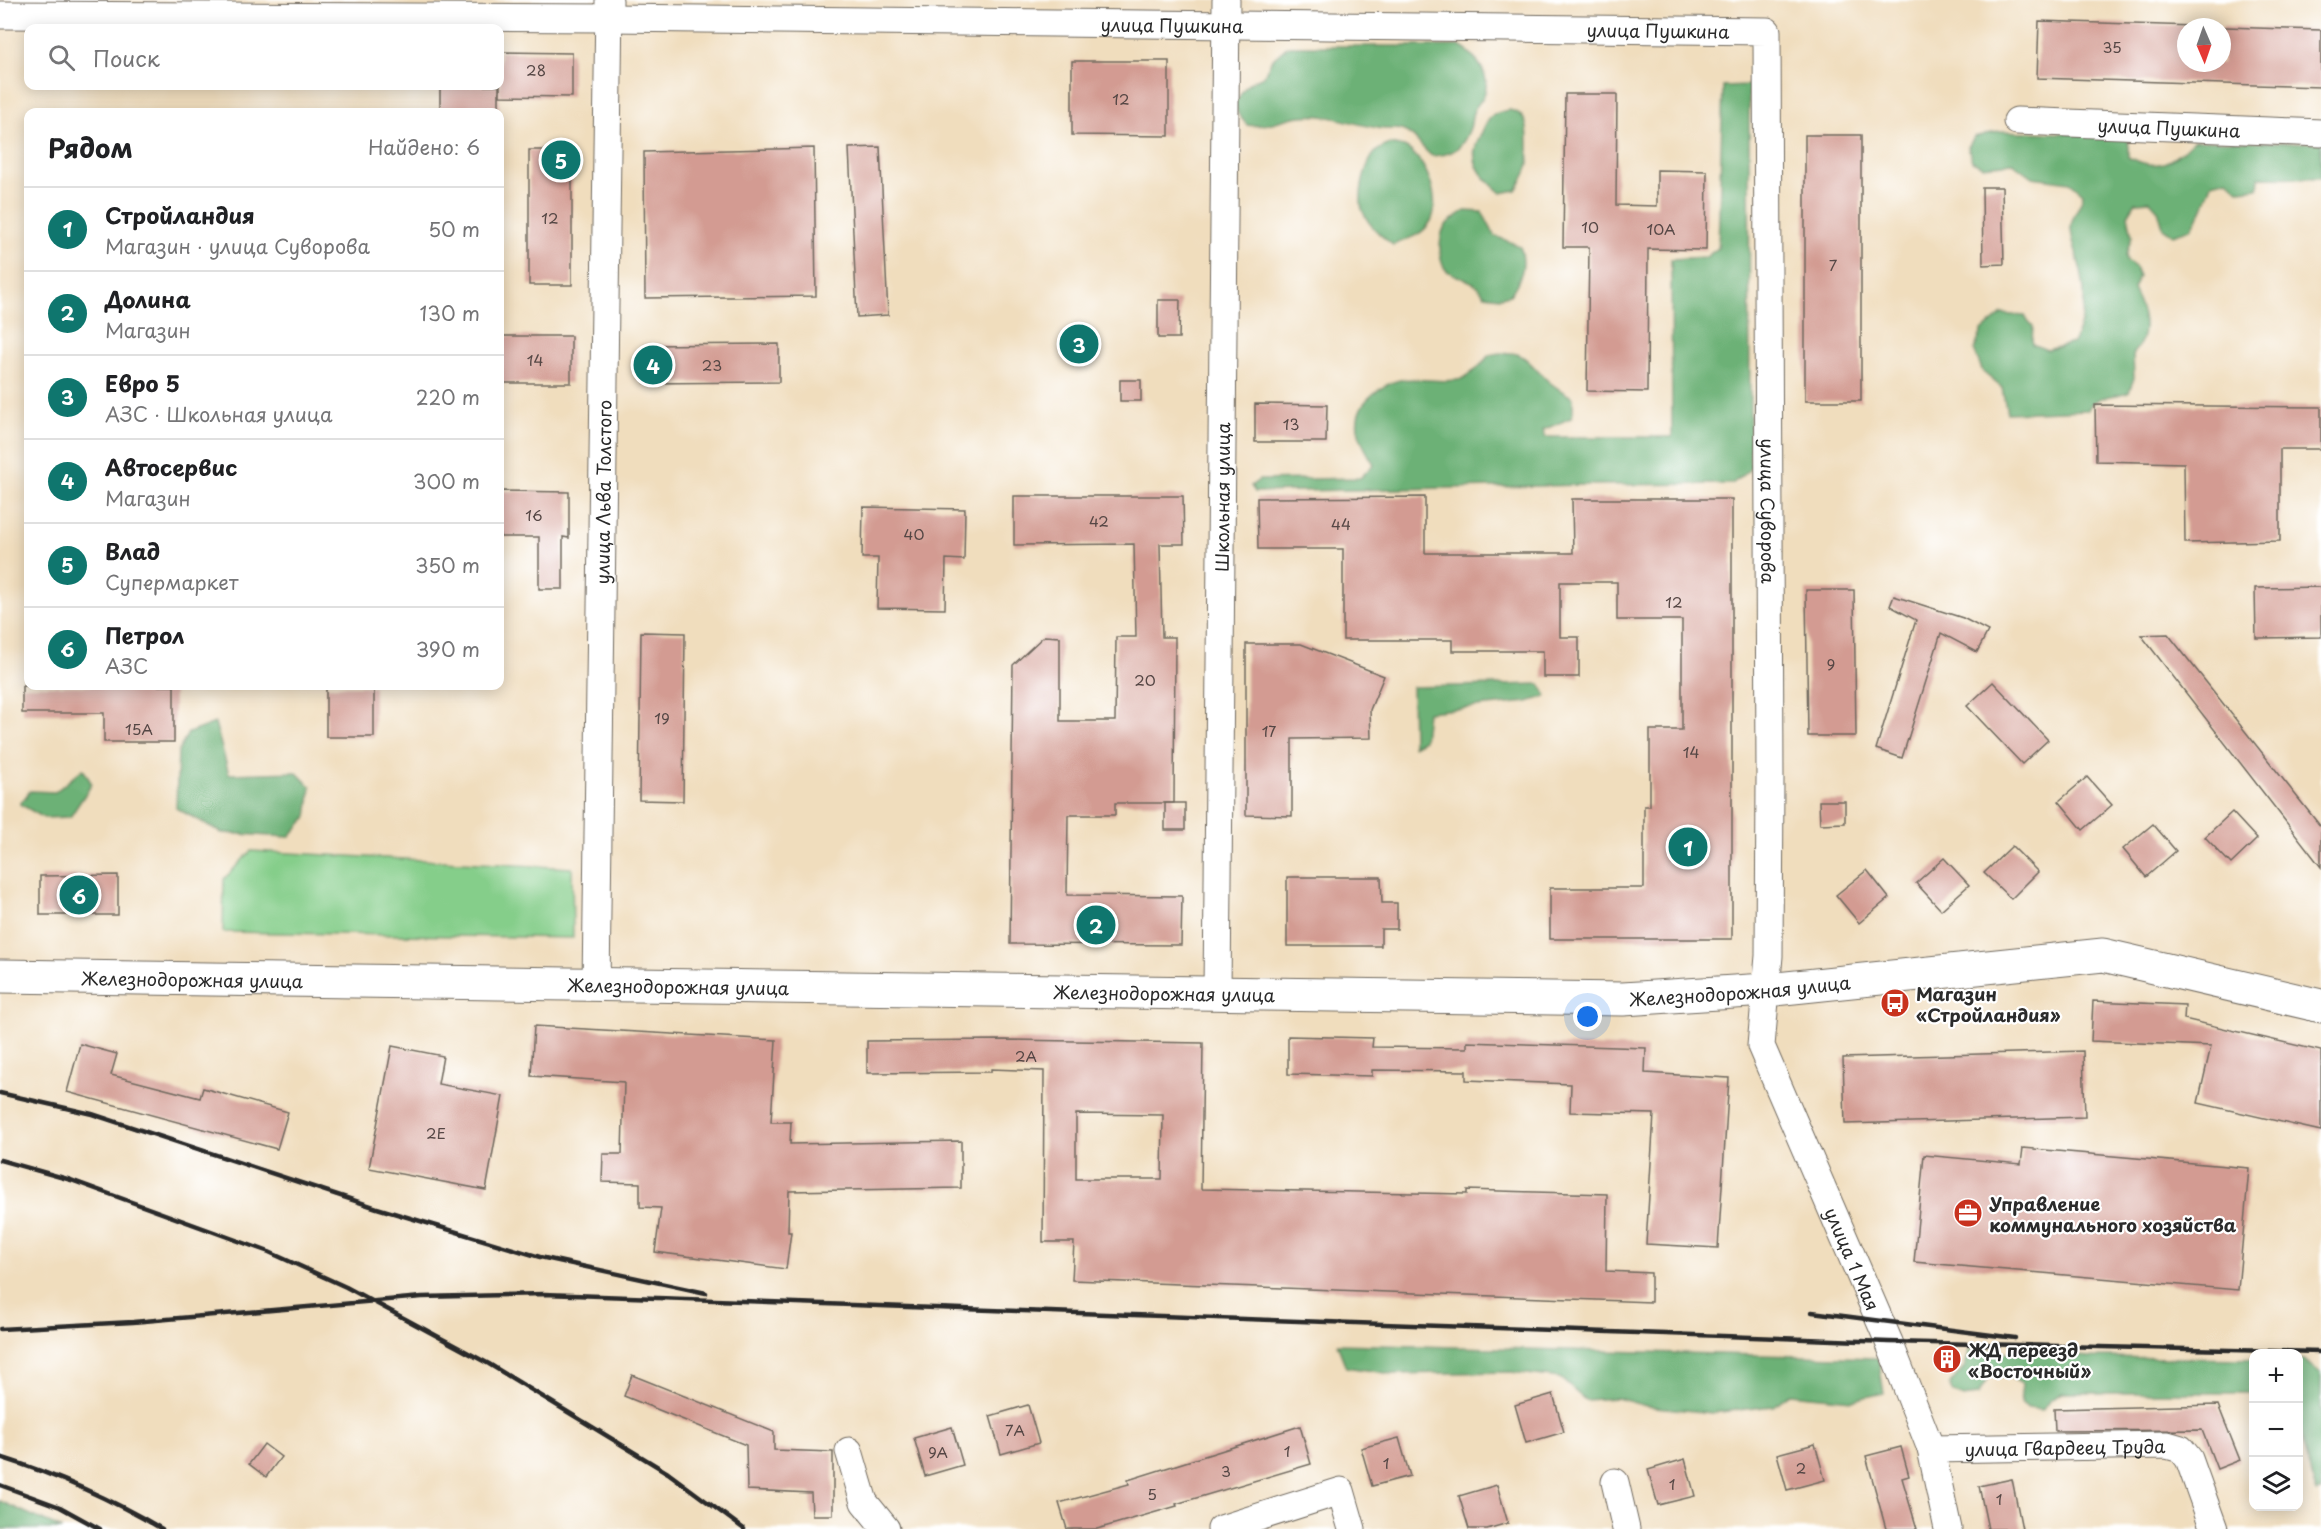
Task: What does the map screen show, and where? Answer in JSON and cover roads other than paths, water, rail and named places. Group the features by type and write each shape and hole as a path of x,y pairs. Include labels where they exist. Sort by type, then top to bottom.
{"main road":[{"name":"Железнодорожная улица","path":"0,976 1623,999 1766,990 2103,955 2321,1006"}],"street":[{"name":"улица Пушкина","path":"0,15 609,9 1226,13 1767,31"},
{"name":"улица Льва Толстого","path":"596,986 609,9"},
{"name":"Школьная улица","path":"1217,993 1226,13"},
{"name":"улица Суворова","path":"1766,990 1769,956 1770,789 1767,31"},
{"name":"улица Пушкина","path":"2017,121 2321,133"},
{"name":"улица 1 Мая","path":"1766,990 1761,1046 1889,1342 1931,1449 1948,1529"},
{"name":"улица Гвардеец Труда","path":"1931,1449 2167,1445 2181,1449 2189,1459 2214,1529"},
{"path":"849,1451 864,1502 886,1529"},
{"path":"1615,1482 1626,1529"},
{"path":"1221,1529 1341,1491 1352,1529"}],"railway":[{"path":"0,1093 92,1114 377,1208 540,1257 706,1293"},
{"path":"0,1160 71,1180 269,1252 346,1287 489,1364 668,1473 744,1529"},
{"path":"0,1329 133,1322 422,1297 544,1294 1889,1342 2321,1352"},
{"path":"1812,1312 2015,1338"},
{"path":"0,1457 83,1488 162,1529"},
{"path":"0,1485 60,1507 100,1529"}],"place":[{"name":"Влад","path":"561,160"},
{"name":"Евро 5","path":"1079,344"},
{"name":"Автосервис","path":"653,365"},
{"name":"Стройландия","path":"1688,847"},
{"name":"Петрол","path":"79,895"},
{"name":"Долина","path":"1096,925"},
{"name":"Магазин «Стройландия»","path":"1895,1003"},
{"name":"Управление коммунального хозяйства","path":"1968,1213"},
{"name":"ЖД переезд «Восточный»","path":"1947,1359"}]}
